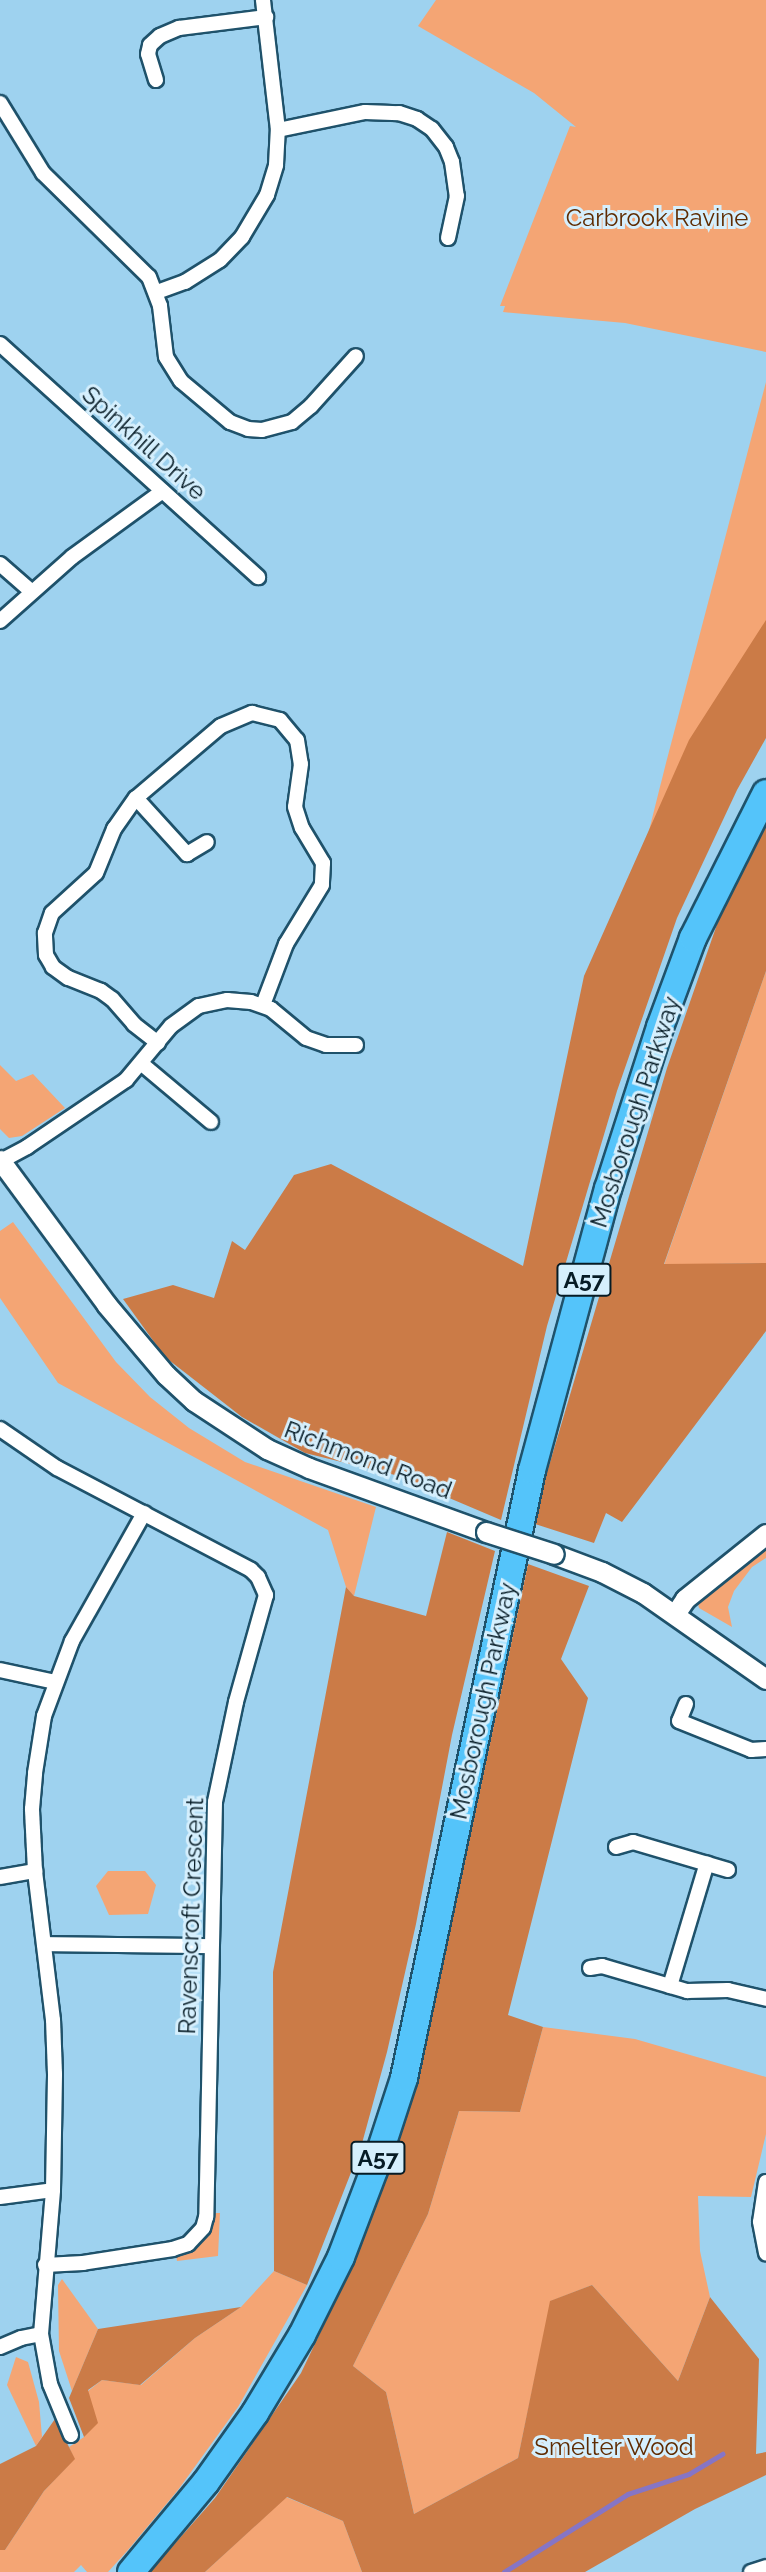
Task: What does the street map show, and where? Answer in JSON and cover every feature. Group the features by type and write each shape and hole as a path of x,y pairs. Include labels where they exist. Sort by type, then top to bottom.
{"highway":[{"name":"Mosborough Parkway","path":"131,2572 206,2482 275,2380 302,2335 341,2257 374,2170 404,2078 532,1470 608,1189 660,1027 693,939 766,793"}],"main road":[{"name":"Richmond Road","path":"0,1160 106,1304 166,1376 227,1426 288,1458 610,1576 676,1614 766,1679"},
{"path":"676,1614 685,1599 766,1534"}],"street":[{"path":"157,292 202,273 220,260 242,237 267,195 276,165 278,130 263,0"},
{"path":"156,80 148,54 150,45 160,36 178,28 266,17"},
{"path":"0,103 43,173 135,261 157,292 166,357 181,381 230,422 247,429 270,430 292,422 311,406 356,356"},
{"path":"278,130 365,112 399,113 425,124 446,147 455,173 457,195 448,238"},
{"name":"Spinkhill Drive","path":"0,344 258,577"},
{"path":"0,621 72,557 163,491"},
{"path":"0,564 31,591"},
{"path":"158,1043 134,1024 113,999 59,973 51,965 44,943 52,913 96,873 114,829 136,798 221,726 243,715 263,715 280,720 297,740 300,764 295,807 302,828 323,863 322,885 286,944 263,1005"},
{"path":"136,798 187,854 207,842"},
{"path":"0,1160 106,1095 142,1064 183,1015 199,1006 227,1000 263,1005 306,1038 326,1045 356,1045"},
{"path":"142,1064 211,1122"},
{"name":"Ravenscroft Crescent","path":"0,1429 46,1462 251,1570 258,1577 266,1595 236,1702 215,1802 206,2217 203,2228 188,2244 173,2249 83,2263 45,2265"},
{"path":"71,2435 50,2384 41,2334 53,2190 55,2074 44,1944 34,1871 32,1809 44,1716 55,1682 83,1619 144,1513"},
{"path":"0,1670 55,1682"},
{"path":"686,1704 679,1721 751,1750 766,1749"},
{"path":"616,1847 633,1842 728,1870"},
{"path":"670,1986 707,1863"},
{"path":"0,1877 34,1871"},
{"path":"44,1944 211,1946"},
{"path":"590,1968 602,1966 701,1992 728,1990 766,1999"},
{"path":"766,2182 760,2222 766,2253"},
{"path":"0,2197 53,2190"},
{"path":"0,2347 21,2338 41,2334"},
{"path":"751,2572 766,2567"}],"green space":[{"name":"Carbrook Ravine","path":"436,0 766,0 766,352 625,323 503,312 505,306 500,306 570,126 576,127 534,93 418,26"},
{"path":"766,382 766,670 625,926 666,763"},
{"path":"766,620 766,738 737,790 677,918 617,1091 547,1326 501,1520 395,1475 305,1453 242,1417 165,1357 123,1299 173,1285 214,1298 232,1241 245,1250 294,1175 331,1164 523,1266 584,976 689,740"},
{"path":"766,818 766,971 664,1264 766,1263 766,1331 622,1522 606,1513 594,1543 532,1523 667,1068 729,890"},
{"path":"766,971 766,1263 664,1265"},
{"path":"0,1065 16,1081 33,1074 65,1108 22,1136 9,1138 0,1129"},
{"path":"13,1222 116,1362 150,1397 189,1428 245,1462 376,1507 354,1596 346,1587 328,1530 58,1383 0,1298 0,1231"},
{"path":"447,1532 495,1551 452,1735 416,1924 387,2052 361,2147 307,2285 274,2271 273,1972 346,1587 354,1596 426,1616"},
{"path":"766,1540 766,1558 752,1567 734,1591 728,1607 732,1627 699,1608 697,1600"},
{"name":"Smelter Wood","path":"528,1564 589,1586 561,1659 588,1698 508,2015 543,2027 520,2112 459,2111 428,2214 353,2366 386,2392 414,2514 518,2458 550,2301 592,2285 678,2381 710,2297 759,2359 756,2454 766,2452 766,2475 695,2509 585,2572 362,2572 343,2521 287,2497 205,2572 150,2572 215,2498 301,2373 354,2262 406,2114 436,1998"},
{"path":"108,1871 145,1871 156,1885 148,1914 109,1915 96,1886"},
{"path":"543,2027 635,2039 766,2077 766,2134 751,2197 698,2196 700,2251 710,2297 678,2381 592,2285 551,2301 518,2458 414,2514 386,2392 353,2366 428,2214 459,2111 520,2112"},
{"path":"213,2213 220,2213 218,2256 177,2261 176,2255 211,2222"},
{"path":"274,2271 307,2285 238,2407 178,2490 108,2572 87,2572 81,2565 74,2572 0,2572 0,2550 5,2550 44,2491 74,2459 69,2447 84,2437 88,2391 102,2380 141,2385 195,2338 241,2307"},
{"path":"62,2279 98,2329 72,2391 59,2351 58,2285"},
{"path":"241,2307 195,2338 140,2385 102,2380 88,2390 98,2423 84,2437 69,2398 98,2329"},
{"path":"16,2357 28,2362 39,2402 42,2437 36,2446 7,2385"},
{"path":"55,2419 75,2459 44,2491 5,2550 0,2550 0,2464 36,2446"},
{"path":"286,2497 343,2521 362,2572 205,2572"}],"waterway":[{"path":"504,2572 628,2494 689,2474 722,2454"}]}
